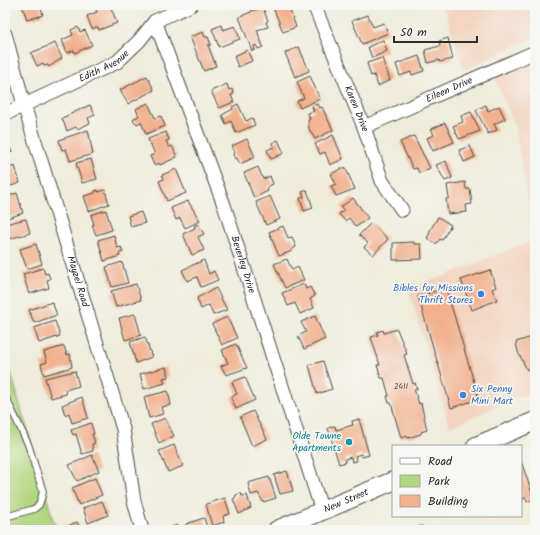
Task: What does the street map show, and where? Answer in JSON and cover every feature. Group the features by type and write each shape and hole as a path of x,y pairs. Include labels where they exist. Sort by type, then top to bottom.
{"main road":[{"path":"478,445 535,421"},
{"name":"New Street","path":"277,530 392,481"}],"street":[{"name":"Edith Avenue","path":"5,114 117,62 139,41 155,21 191,5"},
{"name":"Karen Drive","path":"314,5 364,127 382,181 402,210"},
{"name":"Beverley Drive","path":"155,21 224,205 322,511"},
{"name":"Mayzel Road","path":"5,34 24,106 122,429 134,501 142,530"},
{"name":"Eileen Drive","path":"364,127 535,52"}],"lane":[{"path":"5,396 28,444 43,492 39,504 34,509 5,517"}],"shaded area":[{"path":"443,5 535,5 535,37 464,70"},
{"path":"535,62 535,390 450,427 408,288 445,276 534,239 515,126 495,79"}],"green space":[{"path":"5,353 56,530 5,530"}],"building":[{"path":"22,5 40,5 43,15 27,20"},
{"path":"94,5 110,5 117,23 99,30 98,27 92,29 87,16 97,12"},
{"path":"272,5 288,5 296,27 283,32"},
{"path":"263,8 268,21 266,22 268,27 257,30 263,47 258,49 256,45 254,46 255,50 252,51 239,17 251,11"},
{"path":"368,15 373,27 384,23 388,33 362,44 352,21"},
{"path":"221,25 223,30 235,26 240,39 219,47 212,29"},
{"path":"78,27 80,32 85,30 92,45 75,53 74,50 67,53 62,40 73,35 71,30"},
{"path":"203,32 205,37 208,37 211,45 208,45 216,66 204,71 190,37"},
{"path":"448,38 453,59 440,62 439,60 428,63 425,50 440,46 439,41"},
{"path":"383,40 387,51 372,58 368,47"},
{"path":"55,43 62,58 49,67 48,65 44,66 43,63 37,66 31,53"},
{"path":"299,47 309,71 295,77 285,53"},
{"path":"247,50 252,61 238,67 234,56"},
{"path":"419,56 424,71 412,75 411,72 400,76 396,64"},
{"path":"382,58 390,80 378,86 374,75 371,76 367,63"},
{"path":"147,76 154,90 128,104 120,90"},
{"path":"310,76 320,99 300,108 297,101 304,98 297,82"},
{"path":"227,84 229,90 232,89 234,94 231,95 234,102 219,108 211,91"},
{"path":"535,95 535,108 531,97"},
{"path":"148,103 155,118 161,116 165,126 146,134 141,122 137,124 133,120 139,116 136,109"},
{"path":"238,104 246,121 252,118 255,125 236,133 231,121 226,124 222,115 233,109 232,107"},
{"path":"318,104 320,108 322,107 333,130 315,139 309,129 308,120 310,119 308,113 314,111 312,106"},
{"path":"90,105 95,115 88,118 90,123 77,129 76,127 67,131 62,118"},
{"path":"486,105 488,111 499,106 505,119 494,124 497,130 488,134 476,110"},
{"path":"471,112 480,131 459,139 453,126 463,122 461,116"},
{"path":"445,123 454,142 433,151 427,138 434,135 431,129"},
{"path":"88,130 93,154 70,161 66,149 62,150 59,140"},
{"path":"166,132 169,140 166,141 169,147 172,146 177,157 160,165 159,163 154,165 150,156 155,154 148,139"},
{"path":"333,135 343,159 330,165 325,152 320,154 315,144"},
{"path":"414,136 430,168 419,173 417,168 413,169 400,142"},
{"path":"247,139 255,157 240,164 237,158 235,159 233,154 235,153 232,146"},
{"path":"278,140 284,153 271,159 267,150 274,147 272,143"},
{"path":"7,142 12,152 5,155 5,143"},
{"path":"470,146 475,157 464,162 459,150"},
{"path":"91,159 97,179 82,183 76,163"},
{"path":"446,161 452,178 445,181 436,165"},
{"path":"15,166 20,183 5,188 5,169"},
{"path":"258,167 263,179 270,176 273,184 267,187 268,191 254,198 244,173"},
{"path":"345,167 355,189 336,196 331,186 336,184 331,174"},
{"path":"176,169 186,193 167,201 159,181 164,179 162,175"},
{"path":"465,182 466,189 470,189 472,204 466,205 467,212 448,214 446,199 449,198 447,185"},
{"path":"98,190 98,192 105,190 109,204 89,211 84,196 95,193 95,191"},
{"path":"307,190 313,208 304,211 300,198 304,197 302,192"},
{"path":"17,193 23,213 8,218 5,208 5,197"},
{"path":"270,196 280,219 266,225 256,202"},
{"path":"353,198 368,218 356,227 349,218 345,221 339,214 344,211 341,207"},
{"path":"188,201 200,221 185,228 180,218 176,220 171,208"},
{"path":"106,210 112,230 96,235 92,225 94,225 91,215"},
{"path":"141,212 145,223 131,227 128,216"},
{"path":"438,217 451,225 442,240 440,239 436,244 427,238"},
{"path":"26,219 30,233 9,239 5,224"},
{"path":"371,223 388,239 373,255 364,247 368,243 359,235"},
{"path":"198,224 204,234 198,237 204,250 192,255 183,234 195,228 194,226"},
{"path":"283,226 288,238 292,237 296,247 292,249 292,251 279,256 269,232"},
{"path":"114,235 117,248 121,247 123,252 119,253 120,256 104,261 98,240"},
{"path":"414,242 414,244 421,244 422,259 393,260 393,243"},
{"path":"36,244 42,264 27,269 20,249"},
{"path":"287,259 292,270 298,267 304,280 285,288 274,264"},
{"path":"204,260 209,274 214,271 218,280 201,287 197,277 187,281 182,270"},
{"path":"122,262 128,283 112,287 106,267"},
{"path":"43,268 45,274 48,273 50,279 47,280 49,288 29,294 23,274"},
{"name":"Bibles for Missions Thrift Stores","path":"490,270 496,287 492,289 497,300 472,310 461,280"},
{"path":"136,284 141,300 116,307 111,291"},
{"path":"304,284 306,289 310,287 315,296 310,299 314,308 300,314 295,303 288,306 282,293"},
{"path":"216,288 227,310 213,315 209,305 201,309 197,298"},
{"path":"446,288 479,399 451,408 418,296"},
{"path":"52,302 57,315 34,323 29,310"},
{"path":"135,314 141,335 125,340 119,318"},
{"path":"315,316 325,339 304,349 298,336 306,332 301,322"},
{"path":"227,317 237,338 222,345 212,324"},
{"path":"55,321 60,336 39,343 34,328"},
{"path":"397,329 407,354 404,355 413,384 415,383 417,389 414,389 419,404 421,403 427,430 421,432 421,434 408,438 407,436 401,438 391,403 389,403 387,396 389,396 384,378 381,378 377,365 380,365 371,337 378,335 377,332 383,330 384,333"},
{"path":"535,336 535,368 527,370 518,352 516,342"},
{"path":"145,337 152,357 136,363 130,342"},
{"path":"236,344 247,368 226,375 221,366 228,363 222,350"},
{"path":"64,346 67,355 70,354 72,367 44,375 41,364 47,362 44,352"},
{"path":"323,361 332,389 317,394 309,365"},
{"path":"166,367 168,377 163,378 165,383 144,389 140,374"},
{"path":"75,371 79,386 65,390 66,394 51,398 45,378"},
{"path":"245,377 255,400 236,409 231,397 237,394 232,382"},
{"path":"168,391 171,405 161,407 163,414 149,418 144,397"},
{"path":"82,397 88,418 72,423 69,413 65,415 62,405"},
{"path":"253,411 267,439 252,446 240,417"},
{"path":"165,418 174,436 159,443 151,424"},
{"name":"Olde Towne Apartments","path":"359,419 369,455 362,457 361,454 355,456 357,461 352,462 351,457 345,459 346,462 339,464 328,428 335,426 336,430 353,425 352,421"},
{"path":"91,423 95,443 92,444 93,451 82,454 76,434 73,435 71,430"},
{"path":"174,445 183,466 168,472 159,451"},
{"path":"92,455 99,471 77,481 69,465"},
{"path":"522,464 534,499 527,502 526,498 522,499"},
{"path":"287,471 293,491 280,494 274,475"},
{"path":"269,477 276,498 263,502 258,493 251,495 248,483"},
{"path":"95,478 102,495 79,505 72,488"},
{"path":"241,493 242,496 247,495 251,508 239,514 233,499 236,495"},
{"path":"225,498 230,514 223,516 224,522 212,526 206,504"},
{"path":"102,501 108,515 88,523 83,508"},
{"path":"204,518 208,530 188,530 186,524"},
{"path":"77,522 81,530 68,530 66,527"},
{"path":"178,525 179,530 164,530 164,529"},
{"path":"422,526 423,530 412,530"}],"place":[{"name":"Bibles for Missions Thrift Stores","path":"481,294"},
{"name":"Six Penny Mini Mart","path":"463,395"},
{"name":"Olde Towne Apartments","path":"349,442"}]}
